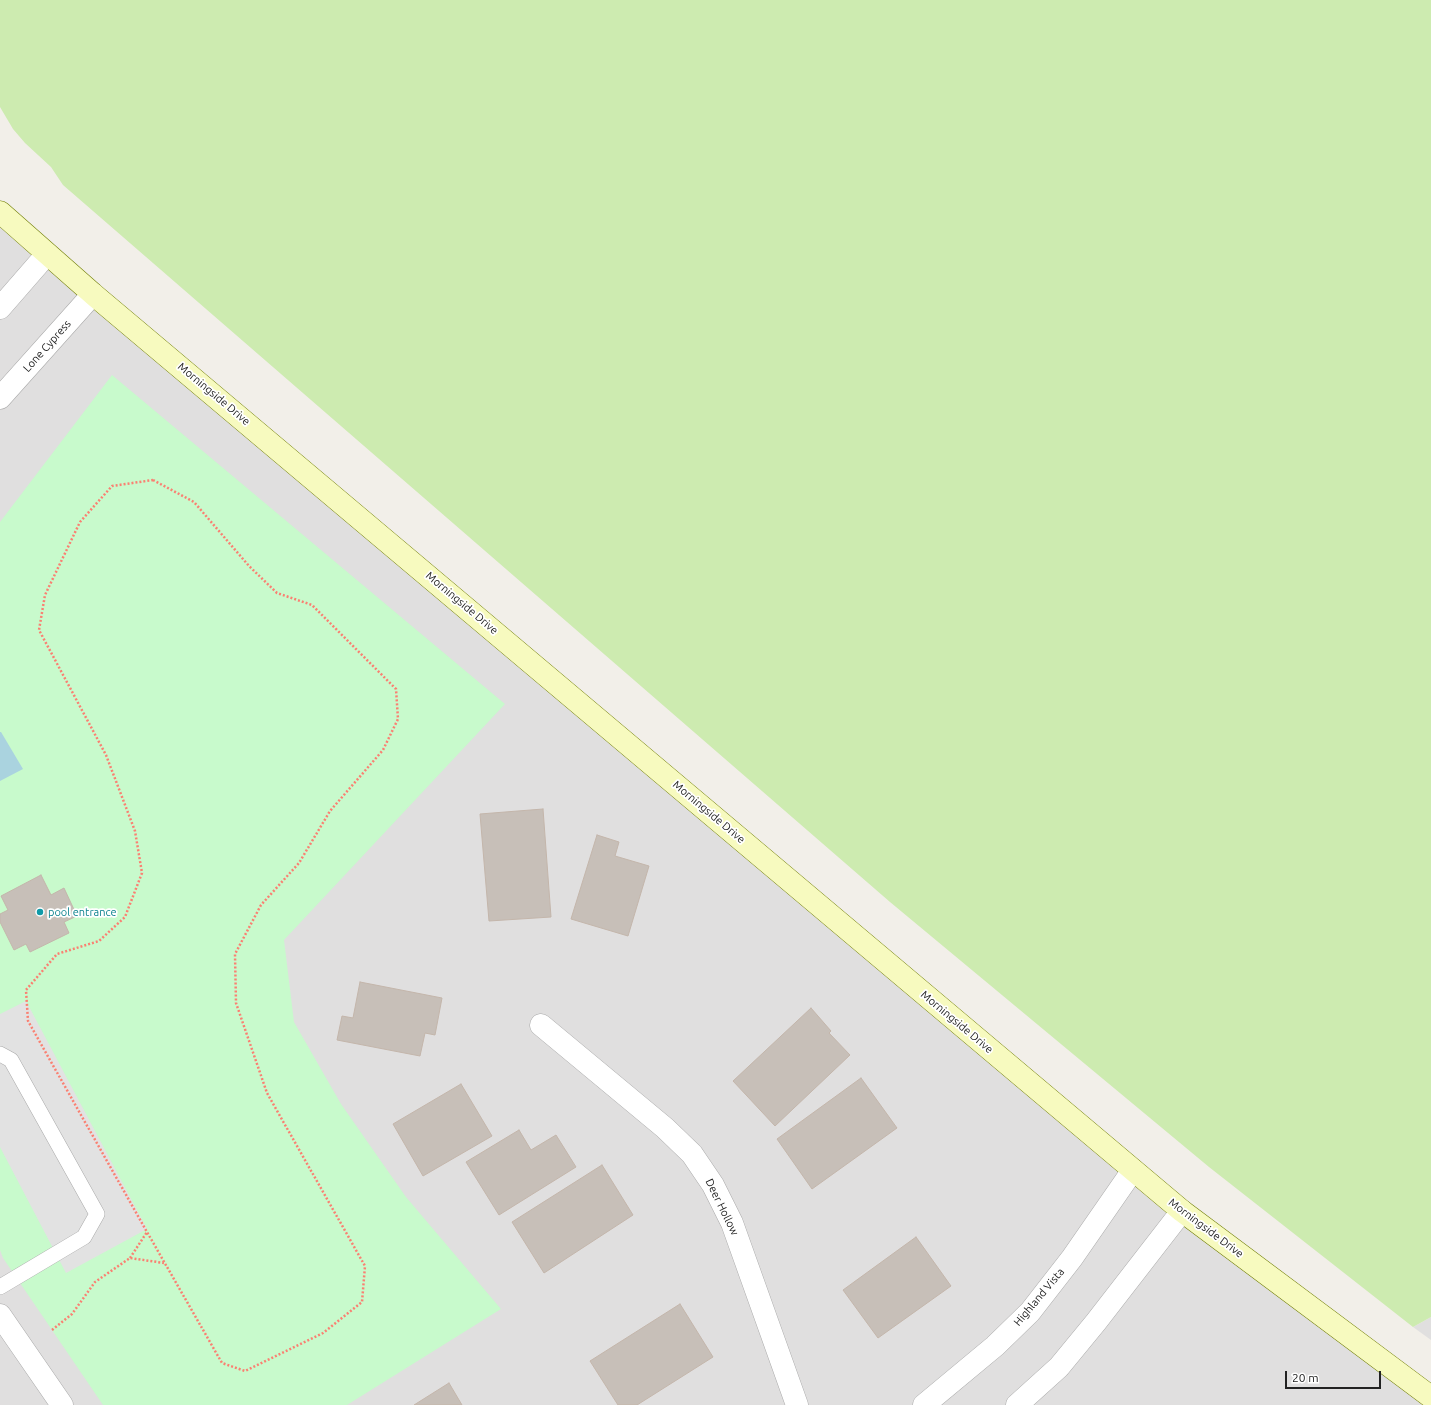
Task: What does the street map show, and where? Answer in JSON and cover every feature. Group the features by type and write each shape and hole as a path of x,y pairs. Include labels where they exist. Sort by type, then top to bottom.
{"street":[{"name":"Morningside Drive","path":"0,212 94,294 1182,1211 1431,1397"},
{"path":"0,308 47,254"},
{"name":"Lone Cypress","path":"0,398 94,294"},
{"name":"Deer Hollow","path":"541,1025 665,1128 692,1154 713,1185 732,1223 797,1405"},
{"name":"Highland Vista","path":"924,1405 995,1346 1030,1312 1072,1258 1133,1170"},
{"path":"1017,1405 1059,1367 1182,1211"},
{"path":"0,1315 62,1405"}],"lane":[{"path":"0,1054 11,1060 97,1214 84,1237 0,1287"}],"path":[{"path":"153,480 194,502 249,566 277,593 312,605 396,689 398,719 383,750 330,811 299,862 261,905 234,954 236,1003 267,1093 365,1266 362,1302 323,1333 244,1371 222,1363 147,1232 28,1021 26,990 57,954 99,941 126,917 142,873 135,831 106,755 39,630 45,595 80,522 112,486 153,480"},
{"path":"52,1330 72,1314 95,1282 130,1258 147,1232"},
{"path":"130,1258 164,1263"}],"shaded area":[{"path":"0,212 1431,1405 0,1405"},
{"path":"26,1001 147,1229 66,1273 0,1147 0,1014"},
{"path":"1431,1317 1431,1340 1413,1327"}],"green space":[{"path":"0,0 1431,0 1431,1317 1413,1327 1209,1167 890,902 63,185 51,167 25,143 13,129 0,107"},
{"path":"112,375 505,704 284,940 294,1022 341,1104 406,1197 501,1309 347,1405 103,1405 3,1258 0,1250 0,522"}],"water":[{"path":"0,732 23,769 0,781"}],"building":[{"path":"543,809 551,917 489,921 480,814"},
{"path":"597,835 619,842 615,856 649,866 628,936 571,919"},
{"name":"pool entrance","path":"41,875 51,895 64,888 77,916 64,922 69,933 30,952 26,944 14,950 0,922 0,914 8,910 1,896"},
{"path":"360,982 442,998 435,1035 425,1033 420,1056 337,1040 342,1016 353,1018"},
{"path":"811,1008 831,1031 829,1033 850,1055 775,1126 733,1081"},
{"path":"861,1078 897,1128 812,1189 777,1139"},
{"path":"461,1084 492,1136 423,1176 393,1124"},
{"path":"519,1130 531,1150 556,1135 576,1167 499,1215 466,1162"},
{"path":"602,1165 633,1215 544,1273 512,1222"},
{"path":"916,1237 951,1286 878,1338 843,1290"},
{"path":"680,1304 713,1357 637,1405 618,1405 590,1361"},
{"path":"449,1383 462,1405 414,1405"}],"place":[{"name":"pool entrance","path":"40,912"}]}
